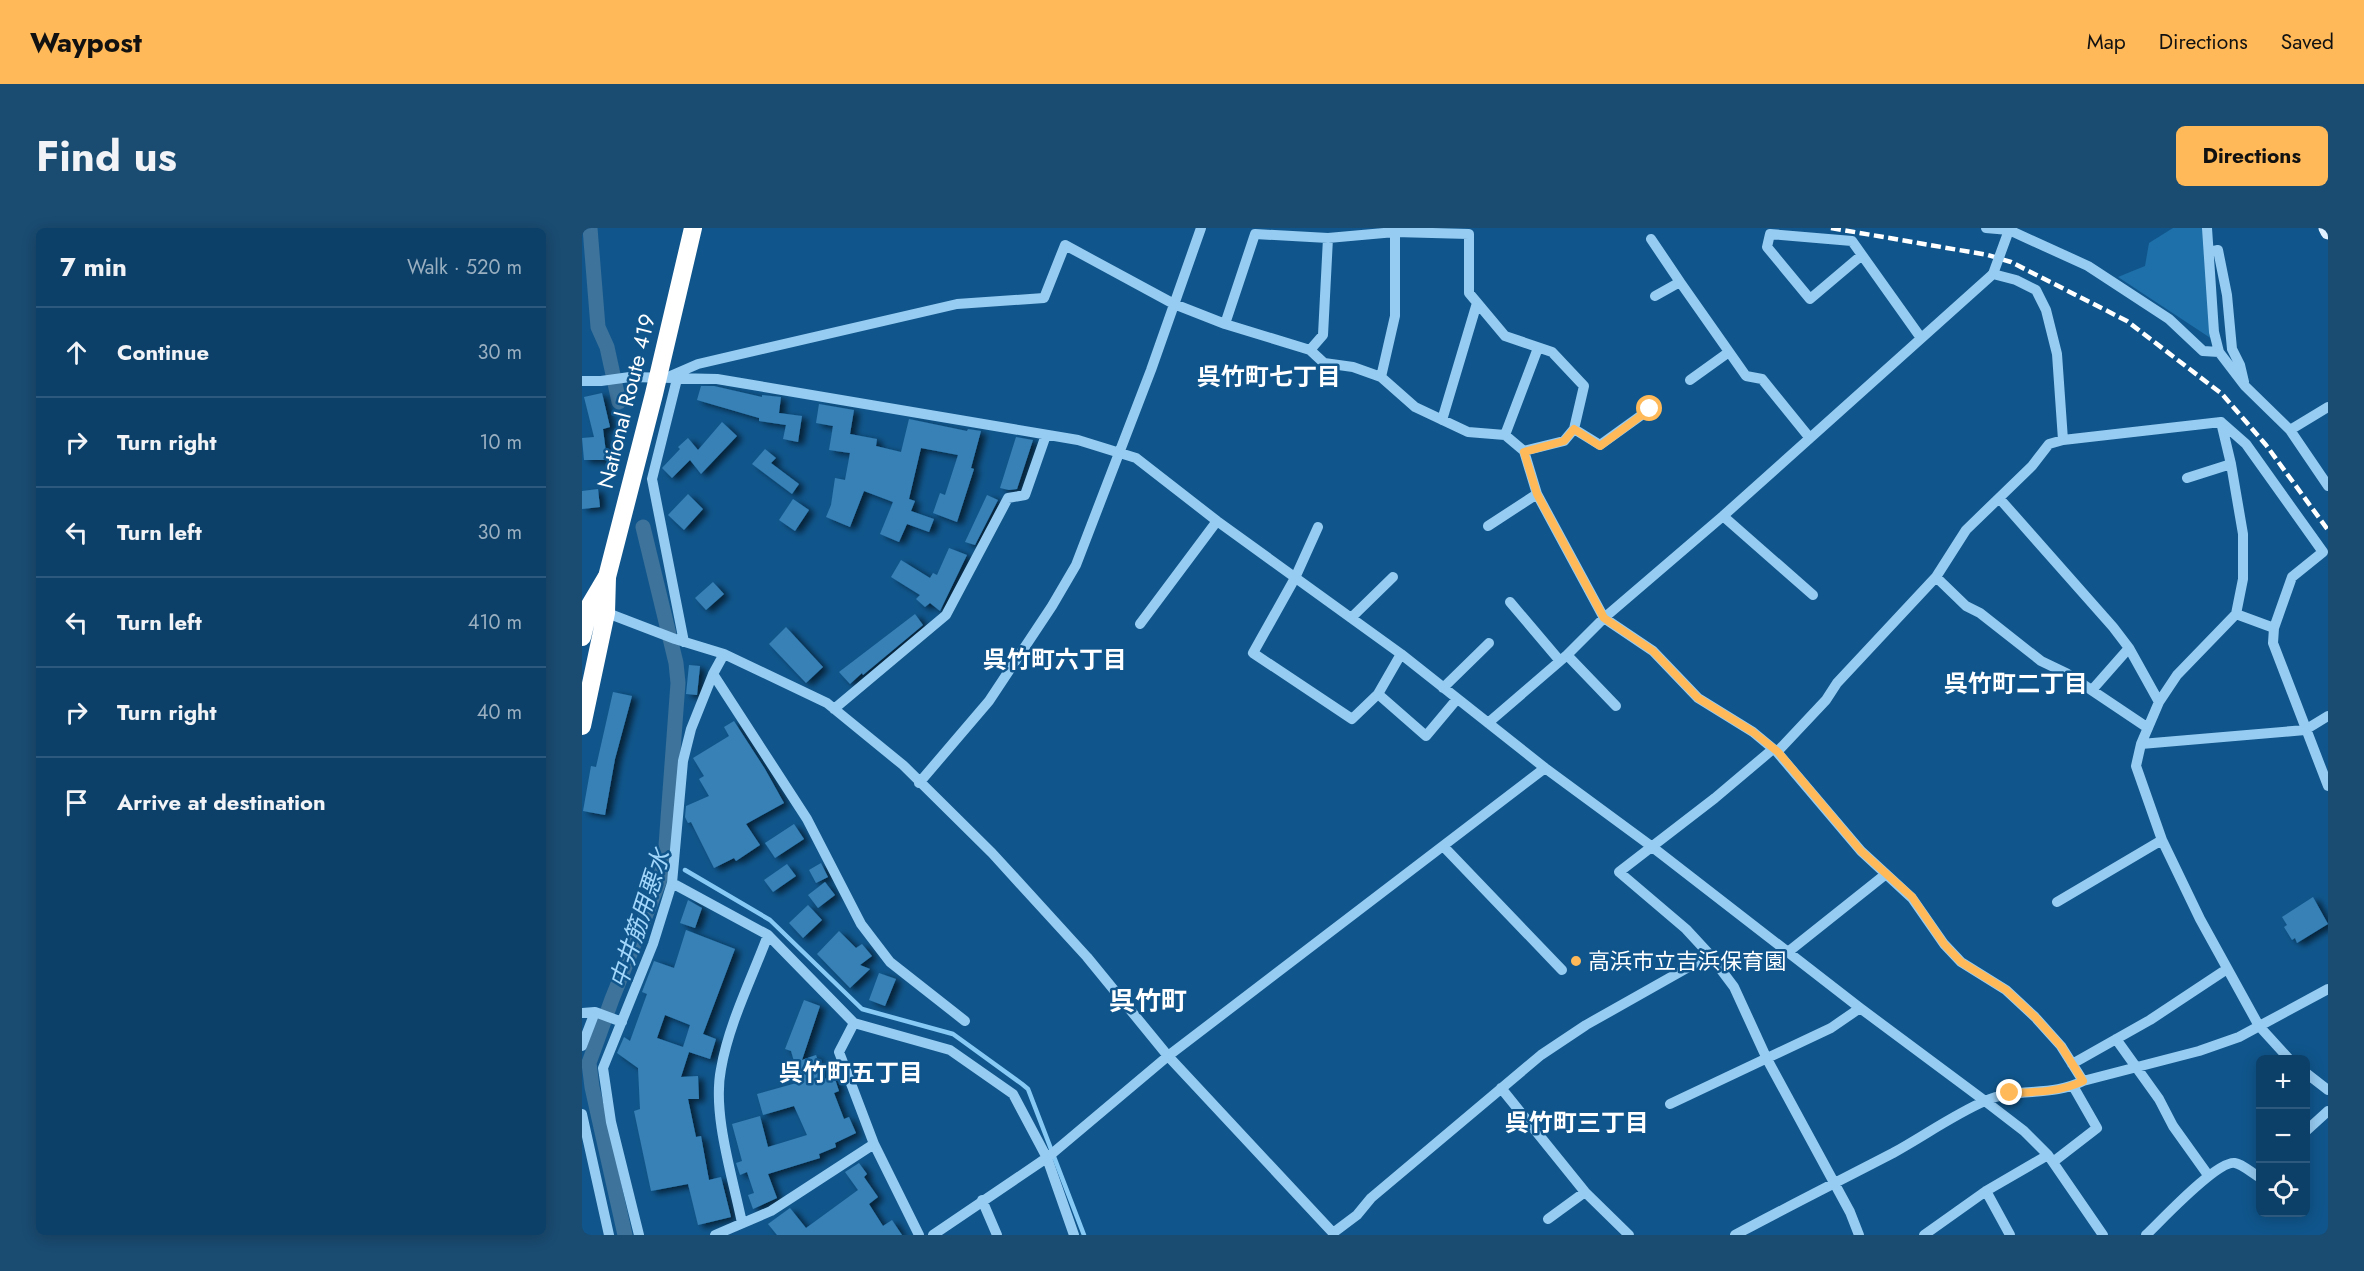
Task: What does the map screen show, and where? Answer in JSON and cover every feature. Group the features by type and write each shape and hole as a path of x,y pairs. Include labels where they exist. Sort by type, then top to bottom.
{"highway":[{"name":"National Route 419","path":"582,726 592,607 607,577 693,228"},
{"path":"582,637 592,607"}],"street":[{"path":"919,783 989,701 1052,606 1076,565 1201,228"},
{"path":"1986,228 2009,230 2088,266 2169,319 2203,351 2219,352"},
{"path":"2207,228 2214,332 2219,352 2245,386 2290,430 2328,486"},
{"path":"1488,723 1564,658 1604,618 1723,516 1993,274 2009,230"},
{"path":"1225,324 1255,234 1328,238 1395,232 1469,234 1469,293 1505,336 1552,352 1584,386 1574,429 1564,441 1524,452"},
{"path":"1381,377 1395,316 1395,232"},
{"path":"1862,255 1810,299 1767,247 1770,234 1852,241 1862,255 1921,338"},
{"path":"1310,350 1323,335 1328,238"},
{"path":"1651,239 1746,376 1762,380 1809,437"},
{"path":"665,378 698,364 957,304 1044,298 1065,245 1174,304 1225,324 1310,350 1324,363 1353,367 1381,377 1415,407 1468,432 1505,435 1524,452 1537,494 1604,618 1653,651 1698,698 1753,732 1775,751 1861,851 1912,897 1944,944 1961,962 2006,990 2035,1017 2061,1046 2073,1064 2078,1084 2097,1128 2051,1159 1986,1191 1924,1235"},
{"path":"2209,252 2218,250 2227,295 2232,349 2240,365 2245,386"},
{"path":"1993,274 2016,280 2036,290 2046,310 2057,354 2062,440"},
{"path":"1655,296 1680,282"},
{"path":"1442,420 1477,303"},
{"path":"1505,435 1538,348"},
{"path":"1690,380 1729,352"},
{"path":"582,381 630,377 717,379 1078,440 1136,458 1217,521 1401,654 1545,768 1651,846 1860,1008 2024,1131 2051,1159 2103,1235"},
{"path":"677,379 652,479 679,640"},
{"path":"2290,430 2328,407"},
{"path":"1574,429 1600,446 1650,409"},
{"path":"2221,422 2243,534 2243,579 2236,614 2177,675 2159,702 2140,744 2136,766 2162,840 2200,919 2259,1026 2286,1055"},
{"path":"1859,1235 1850,1212 1832,1183 1767,1059 1734,987 1686,929 1619,872 1775,751 1826,700 1837,683 1936,577 1966,530 2032,466 2049,444 2062,440 2221,422 2246,444 2326,555 2292,577 2274,628 2273,643 2328,786"},
{"path":"834,709 946,615 1008,498 1025,495 1046,435"},
{"path":"2187,478 2231,464"},
{"path":"1488,526 1537,494"},
{"path":"1999,498 2113,627 2129,648 2159,702"},
{"path":"1723,516 1813,595"},
{"path":"1140,624 1217,521"},
{"path":"1318,527 1295,578 1253,653 1352,719 1378,694 1401,654"},
{"path":"1351,618 1393,577"},
{"path":"1936,577 1966,606 1980,613 2041,661 2066,673 2148,728"},
{"path":"1510,602 1564,658 1616,706"},
{"path":"592,607 639,626 724,654 827,703 903,765 992,853 1087,957 1168,1056 1334,1234 1357,1215 1371,1198 1541,1055 1586,1025 1710,956"},
{"path":"2236,614 2274,628"},
{"path":"1443,688 1489,643"},
{"path":"2092,690 2129,648"},
{"path":"639,1235 611,1122 603,1068 653,944 672,883 683,761 691,729 713,674 724,654"},
{"path":"713,674 807,819 861,924 890,962 965,1021"},
{"path":"1378,694 1426,736 1457,699"},
{"path":"2140,744 2305,730 2328,716"},
{"path":"933,1235 1048,1157 1168,1056 1545,768"},
{"path":"2056,902 2162,840"},
{"path":"1444,847 1562,970"},
{"path":"1788,952 1886,874"},
{"path":"672,883 768,935 854,1023 950,1050 1013,1094 1048,1157 1074,1235"},
{"path":"742,1223 720,1115 720,1071 730,1035 768,935"},
{"path":"2073,1064 2150,1020 2227,969"},
{"path":"1735,1235 1893,1153 1985,1101 2010,1093 2043,1091 2078,1084 2199,1051 2239,1036 2328,989"},
{"path":"1670,1104 1831,1028 1860,1008"},
{"path":"582,1013 595,1012 622,1022"},
{"path":"582,1046 595,1012"},
{"path":"854,1023 839,1052 874,1144 919,1235"},
{"path":"2116,1039 2159,1099 2173,1126 2208,1175"},
{"path":"2310,1076 2328,1090"},
{"path":"1501,1088 1585,1192 1629,1235"},
{"path":"2310,1127 2328,1111"},
{"path":"582,1114 609,1235"},
{"path":"715,1235 771,1211 874,1144"},
{"path":"2146,1235 2208,1175 2225,1164 2235,1163 2256,1175"},
{"path":"1986,1191 2010,1235"},
{"path":"1548,1219 1585,1192"},
{"path":"982,1200 997,1235"}],"shaded area":[{"path":"2173,228 2203,228 2212,339 2118,277 2145,266 2149,243"}],"building":[{"path":"701,386 714,386 762,397 762,395 781,397 779,413 802,416 798,442 783,439 786,425 759,421 759,418 697,400"},
{"path":"602,393 610,427 603,429 607,460 584,460 582,438 594,437 584,397"},
{"path":"819,404 854,410 850,434 877,439 876,446 901,452 909,419 967,431 968,429 981,431 971,468 974,469 957,522 933,513 940,493 945,495 958,455 921,448 909,499 915,501 911,511 934,519 929,532 907,524 899,542 880,534 893,502 864,491 850,527 826,517 831,505 835,478 845,480 850,453 829,450 833,426 816,423"},
{"path":"722,422 737,436 701,474 690,460 672,478 662,468 688,438 698,450"},
{"path":"1016,437 1033,440 1017,489 1009,490 1000,488"},
{"path":"765,449 776,458 771,463 799,484 792,494 752,464"},
{"path":"598,489 600,507 582,509 582,491"},
{"path":"688,494 703,509 684,530 668,515"},
{"path":"987,495 998,500 975,545 965,542"},
{"path":"793,499 809,510 795,531 779,520"},
{"path":"949,548 967,555 940,611 930,603 925,607 916,599 920,595 891,577 901,560 930,578 933,573 937,575"},
{"path":"713,582 724,594 706,610 695,598"},
{"path":"915,614 923,625 863,675 862,673 850,684 839,672"},
{"path":"786,627 823,667 806,683 769,644"},
{"path":"689,665 700,666 697,695 686,694"},
{"path":"613,692 632,696 615,759 605,815 583,811 591,766 596,767"},
{"path":"734,721 784,803 746,824 760,845 736,861 734,858 714,868 691,822 688,823 685,817 686,806 709,796 699,779 704,776 693,758 729,736 724,727"},
{"path":"794,824 804,839 775,858 765,843"},
{"path":"821,863 828,877 816,883 809,870"},
{"path":"787,864 796,876 773,892 764,880"},
{"path":"825,882 835,895 818,908 808,895"},
{"path":"2313,897 2328,924 2297,943 2295,938 2292,940 2284,927 2287,925 2282,917"},
{"path":"688,900 702,908 695,928 680,923"},
{"path":"808,905 822,920 803,938 789,923"},
{"path":"686,930 735,949 703,1034 716,1039 710,1059 689,1052 681,1077 698,1076 699,1099 688,1099 696,1137 701,1136 709,1180 721,1177 731,1217 698,1225 688,1184 651,1191 634,1111 640,1109 638,1068 617,1053 624,1037 630,1041 647,994 642,992 654,961 674,968","holes":["665,1015 690,1025 683,1047 657,1038"]},
{"path":"839,931 856,948 862,944 872,956 860,965 870,969 850,988 817,954"},
{"path":"879,973 896,979 885,1006 869,1000"},
{"path":"804,1000 820,1006 802,1060 816,1055 824,1079 834,1076 839,1091 834,1093 844,1119 849,1117 856,1133 835,1143 836,1147 819,1154 820,1158 768,1174 777,1198 753,1209 748,1195 754,1193 747,1172 740,1175 736,1163 742,1161 732,1124 760,1116 768,1147 807,1135 794,1106 763,1115 757,1094 800,1082 791,1051 785,1049"},
{"path":"859,1163 867,1174 864,1177 878,1197 869,1204 883,1226 892,1220 902,1235 777,1235 768,1224 790,1208 806,1228 858,1190 845,1172"}],"waterway":[{"name":"中井筋用悪水","path":"590,228 598,327 607,347 619,402"},
{"name":"中井筋用悪水","path":"625,1235 592,1087 589,1063 659,882 665,859 678,683 676,663 643,527"},
{"path":"685,870 770,920 862,1009 953,1034 1028,1089 1084,1235"}],"railway":[{"path":"1831,228 1988,255 2011,262 2127,321 2222,394 2266,445 2328,530"}],"place":[{"name":"高浜市立吉浜保育園","path":"1576,961"}],"district":[{"name":"呉竹町七丁目","path":"1269,377"},
{"name":"呉竹町六丁目","path":"1055,660"},
{"name":"呉竹町二丁目","path":"2016,684"},
{"name":"呉竹町","path":"1148,1001"},
{"name":"呉竹町五丁目","path":"851,1073"},
{"name":"呉竹町三丁目","path":"1577,1123"}],"route":[{"path":"1650,409 1600,446 1574,429 1564,441 1524,452 1537,494 1604,618 1653,651 1698,698 1753,732 1778,752 1861,851 1912,897 1944,944 1961,962 2006,990 2035,1017 2061,1046 2083,1081 2073,1086 2053,1090 2010,1093"}]}
